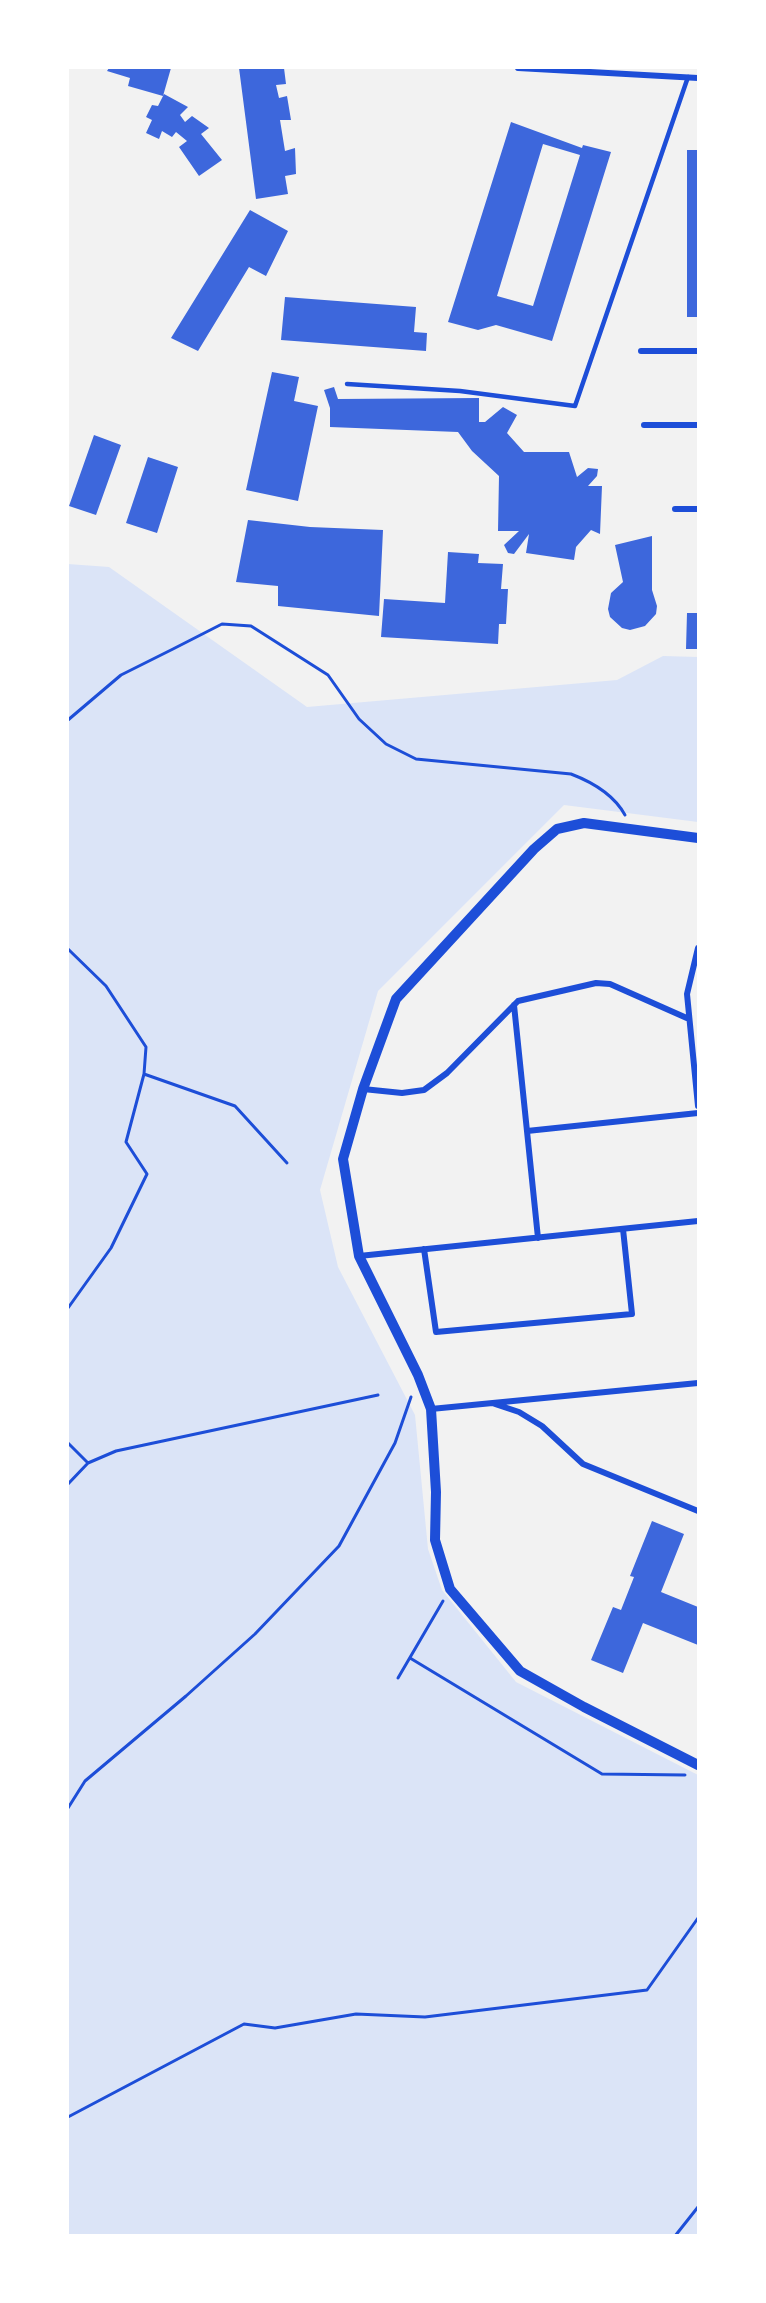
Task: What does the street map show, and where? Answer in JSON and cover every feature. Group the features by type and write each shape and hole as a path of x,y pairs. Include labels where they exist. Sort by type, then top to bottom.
{"street":[{"path":"518,68 699,78"},
{"path":"641,351 699,351"},
{"path":"644,425 699,425"},
{"path":"675,509 699,509"},
{"path":"699,838 584,823 557,829 534,849 396,999 363,1089 343,1160 359,1256 418,1375 431,1409 436,1492 435,1540 450,1589 520,1671 584,1707 699,1765"},
{"path":"699,948 687,994 699,1106"},
{"path":"363,1089 402,1093 424,1090 447,1073 518,1001 596,982 610,984 689,1019"},
{"path":"514,1005 538,1238"},
{"path":"527,1131 699,1113"},
{"path":"359,1256 699,1221"},
{"path":"424,1249 436,1332 632,1314 623,1229"},
{"path":"431,1409 699,1383"},
{"path":"492,1403 519,1412 542,1426 583,1464 699,1511"}],"lane":[{"path":"347,384 460,392 575,406 688,76"}],"path":[{"path":"68,720 121,675 222,624 251,626 328,675 359,719 386,744 416,759 571,774 587,780 618,803 631,828"},
{"path":"68,949 106,986 146,1047 144,1074 126,1142 147,1174 111,1248 68,1308"},
{"path":"144,1074 235,1106 287,1163"},
{"path":"68,1808 84,1781 186,1696 255,1634 339,1546 395,1443 418,1375"},
{"path":"68,1484 88,1463 116,1451 378,1395"},
{"path":"68,1443 88,1463"},
{"path":"398,1678 450,1589"},
{"path":"410,1658 602,1774 688,1775"},
{"path":"68,2117 244,2024 275,2028 357,2014 425,2017 647,1990 699,1918"},
{"path":"675,2235 699,2207"}],"shaded area":[{"path":"68,564 109,567 307,707 617,680 663,656 698,657 698,822 564,805 378,991 320,1190 338,1267 415,1415 428,1549 442,1590 516,1682 698,1775 698,2235 68,2235"}],"building":[{"path":"109,68 171,68 163,96 128,86 130,78 107,71"},
{"path":"239,68 284,68 286,84 276,85 279,98 287,96 291,120 280,120 285,151 295,148 296,174 285,176 288,194 256,199"},
{"path":"164,94 188,107 180,115 185,122 192,116 209,128 201,134 222,160 199,176 179,147 187,141 176,132 172,137 162,131 159,139 146,133 152,120 146,117 152,105 158,106"},
{"path":"511,122 582,148 583,145 611,152 552,341 496,325 478,330 448,322","holes":["543,144 580,155 533,306 497,296"]},
{"path":"687,150 698,150 698,317 687,317"},
{"path":"250,210 288,231 266,276 249,267 198,351 171,338"},
{"path":"285,297 416,307 414,332 427,333 426,351 281,340"},
{"path":"272,372 299,377 294,401 318,406 298,501 246,490"},
{"path":"334,387 338,399 479,398 479,422 485,422 503,407 517,415 507,433 524,452 569,452 577,477 588,468 598,469 597,476 588,486 602,486 600,534 591,530 576,547 574,560 526,553 529,534 514,554 508,553 504,545 519,531 498,531 499,476 472,451 458,432 330,427 330,408 324,390"},
{"path":"94,435 121,445 96,515 69,506"},
{"path":"148,457 178,467 157,533 126,523"},
{"path":"248,520 310,527 383,530 379,616 278,606 278,586 236,582"},
{"path":"652,536 652,590 657,606 656,614 645,626 630,630 622,628 610,617 608,609 611,593 623,582 615,545"},
{"path":"448,552 479,554 478,563 503,564 501,589 508,589 506,624 499,624 498,644 381,637 384,599 445,603"},
{"path":"687,613 698,613 698,649 686,649"},
{"path":"652,1521 684,1534 661,1592 698,1607 698,1645 643,1623 623,1673 591,1660 613,1607 621,1610 634,1577 630,1576"}]}
